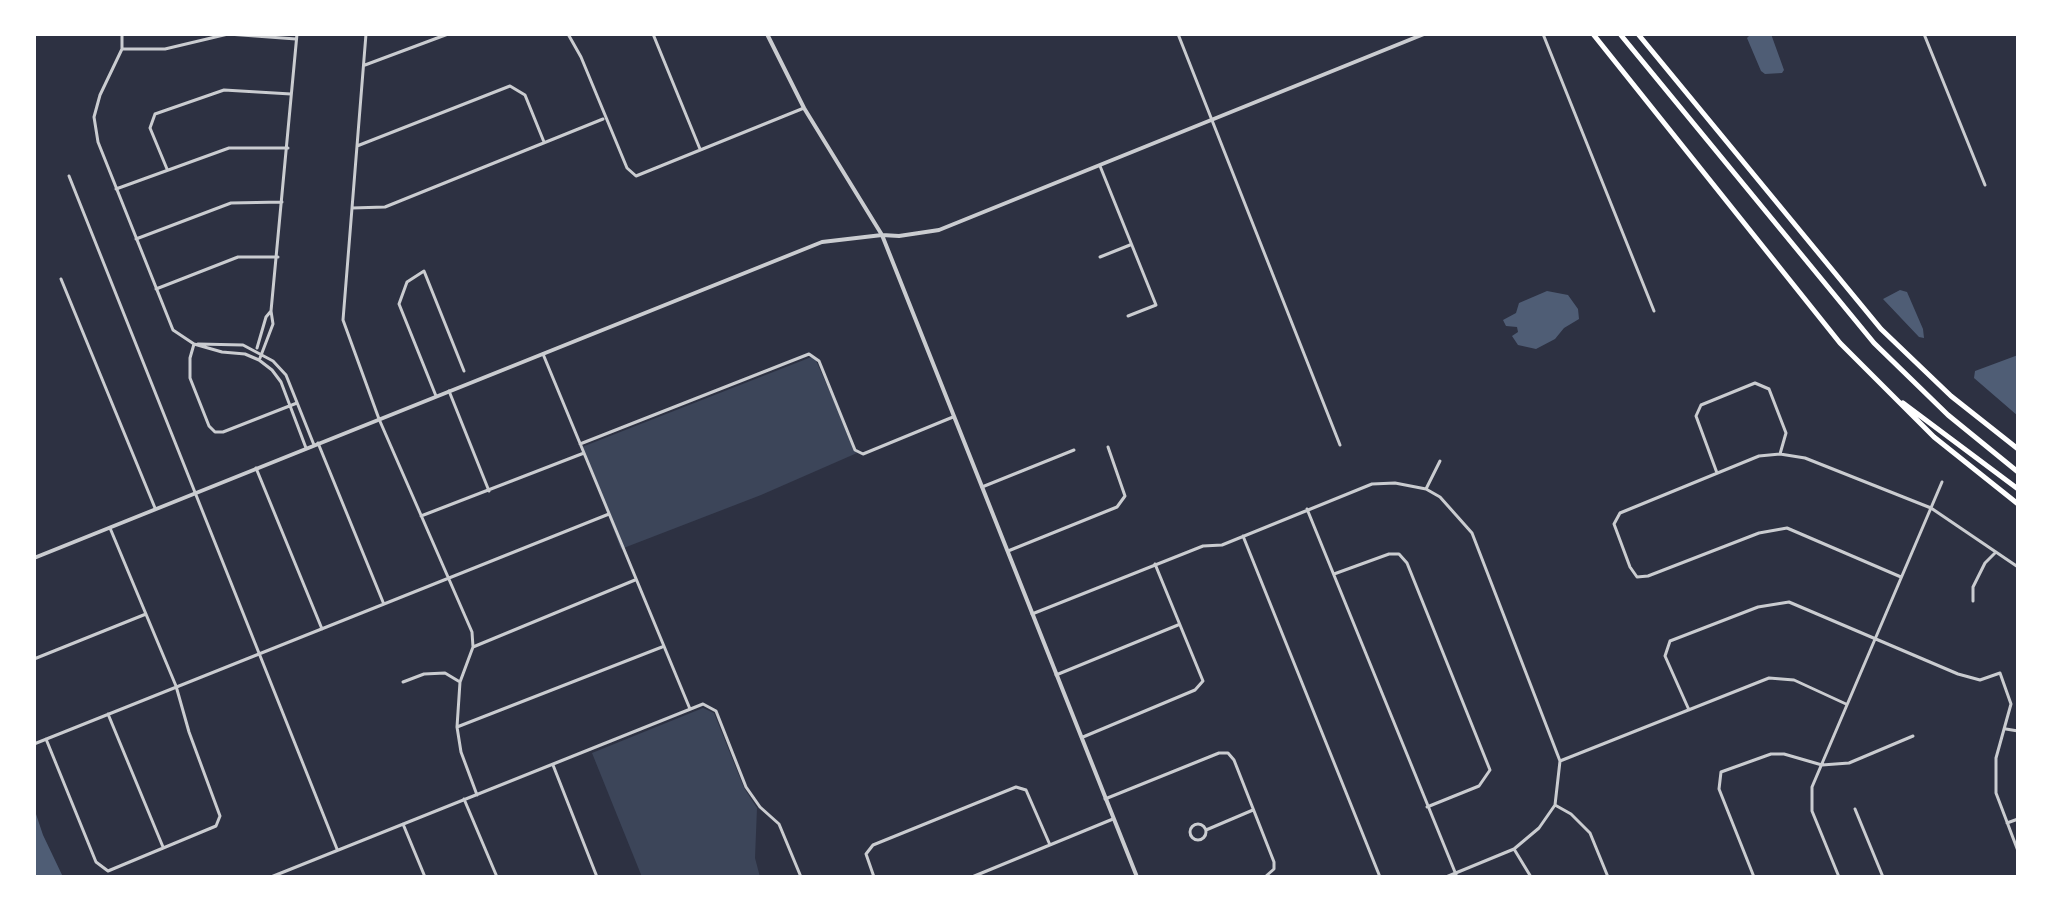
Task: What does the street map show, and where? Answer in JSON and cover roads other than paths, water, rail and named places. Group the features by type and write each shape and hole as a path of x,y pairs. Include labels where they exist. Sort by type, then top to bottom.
{"highway":[{"path":"1593,34 1816,314 1886,391 1934,437 2018,504"},
{"path":"1620,34 1874,343 1948,415 2018,472"},
{"path":"1638,34 1881,329 1951,396 2018,449"},
{"path":"1886,391 2018,489"}],"street":[{"path":"122,34 122,49 100,95 94,117 98,142 173,330 194,344 259,360 281,382 306,448"},
{"path":"122,49 165,49 228,34 297,36 271,311 273,324 259,360"},
{"path":"366,34 343,320 379,419 472,632 473,647 460,682 457,727 461,752 477,795"},
{"path":"365,65 448,34"},
{"path":"568,34 581,57 627,168 636,176 804,108"},
{"path":"653,34 701,150"},
{"path":"767,34 804,108 882,235 1137,877"},
{"path":"1178,34 1340,445"},
{"path":"34,558 822,242 939,230 1424,34"},
{"path":"1543,34 1654,311"},
{"path":"1924,34 1985,185"},
{"path":"357,146 510,86 525,95 544,143"},
{"path":"167,169 150,128 155,114 224,90 293,94"},
{"path":"352,208 385,207 605,118"},
{"path":"116,189 229,148 288,148"},
{"path":"1100,166 1156,305 1128,316"},
{"path":"69,176 337,849"},
{"path":"136,239 231,203 283,202"},
{"path":"1100,257 1132,244"},
{"path":"156,289 238,257 278,257"},
{"path":"436,396 399,304 407,282 424,271 464,371"},
{"path":"61,279 155,508"},
{"path":"253,357 266,317 271,311"},
{"path":"194,344 243,345 262,353 286,375 384,604"},
{"path":"194,344 190,378 209,426 215,432 223,432 297,403"},
{"path":"543,354 690,709"},
{"path":"580,444 809,354 819,361 855,450 863,454 953,417"},
{"path":"1717,473 1696,416 1701,405 1755,383 1769,389 1786,433 1780,454"},
{"path":"449,391 489,491"},
{"path":"1008,551 1117,507 1125,496 1108,447"},
{"path":"982,487 1074,450"},
{"path":"421,516 584,453"},
{"path":"1901,577 1787,528 1759,533 1648,576 1637,577 1630,567 1614,524 1620,513 1759,456 1780,454 1805,458 1931,508 2018,567"},
{"path":"1426,489 1440,461"},
{"path":"256,468 322,629"},
{"path":"1032,614 1203,546 1222,545 1372,484 1385,482 1426,489 1440,497 1472,533 1560,761 1555,805 1539,828 1514,849 1446,877"},
{"path":"1839,877 1812,811 1812,787 1942,482"},
{"path":"1307,509 1457,875"},
{"path":"34,744 609,514"},
{"path":"46,739 96,862 108,871 216,826 220,816 189,732 176,686 110,527"},
{"path":"1243,536 1380,877"},
{"path":"1973,601 1973,587 1985,563 1995,553"},
{"path":"1334,574 1389,554 1399,554 1407,563 1490,770 1479,786 1427,807"},
{"path":"1081,738 1195,690 1203,681 1155,564"},
{"path":"473,647 635,580"},
{"path":"1689,710 1665,656 1670,641 1758,607 1789,602 1958,674 1980,680 2000,673 2011,704 1996,758 1996,793 2018,851"},
{"path":"34,659 146,614"},
{"path":"1056,675 1180,624"},
{"path":"457,727 662,647"},
{"path":"403,682 424,674 445,673 460,682"},
{"path":"1560,761 1769,678 1794,680 1846,704"},
{"path":"271,877 703,704 716,711 746,787 760,807 779,824 801,877"},
{"path":"108,714 163,847"},
{"path":"2006,729 2018,731"},
{"path":"1754,877 1719,789 1721,772 1771,754 1784,754 1822,765 1849,763 1913,736"},
{"path":"1105,799 1219,753 1228,753 1234,760 1274,862 1274,869 1265,877"},
{"path":"553,765 597,877"},
{"path":"874,877 866,854 873,845 1016,787 1026,790 1050,845"},
{"path":"464,799 497,877"},
{"path":"1555,805 1571,814 1590,833 1608,877"},
{"path":"1855,809 1883,877"},
{"path":"1206,830 1253,810"},
{"path":"972,877 1114,818"},
{"path":"2007,823 2018,819"},
{"path":"403,824 425,877"},
{"path":"1195,824 1206,830 1201,840 1195,841 1189,835 1195,824"},
{"path":"1514,849 1531,877"}]}
